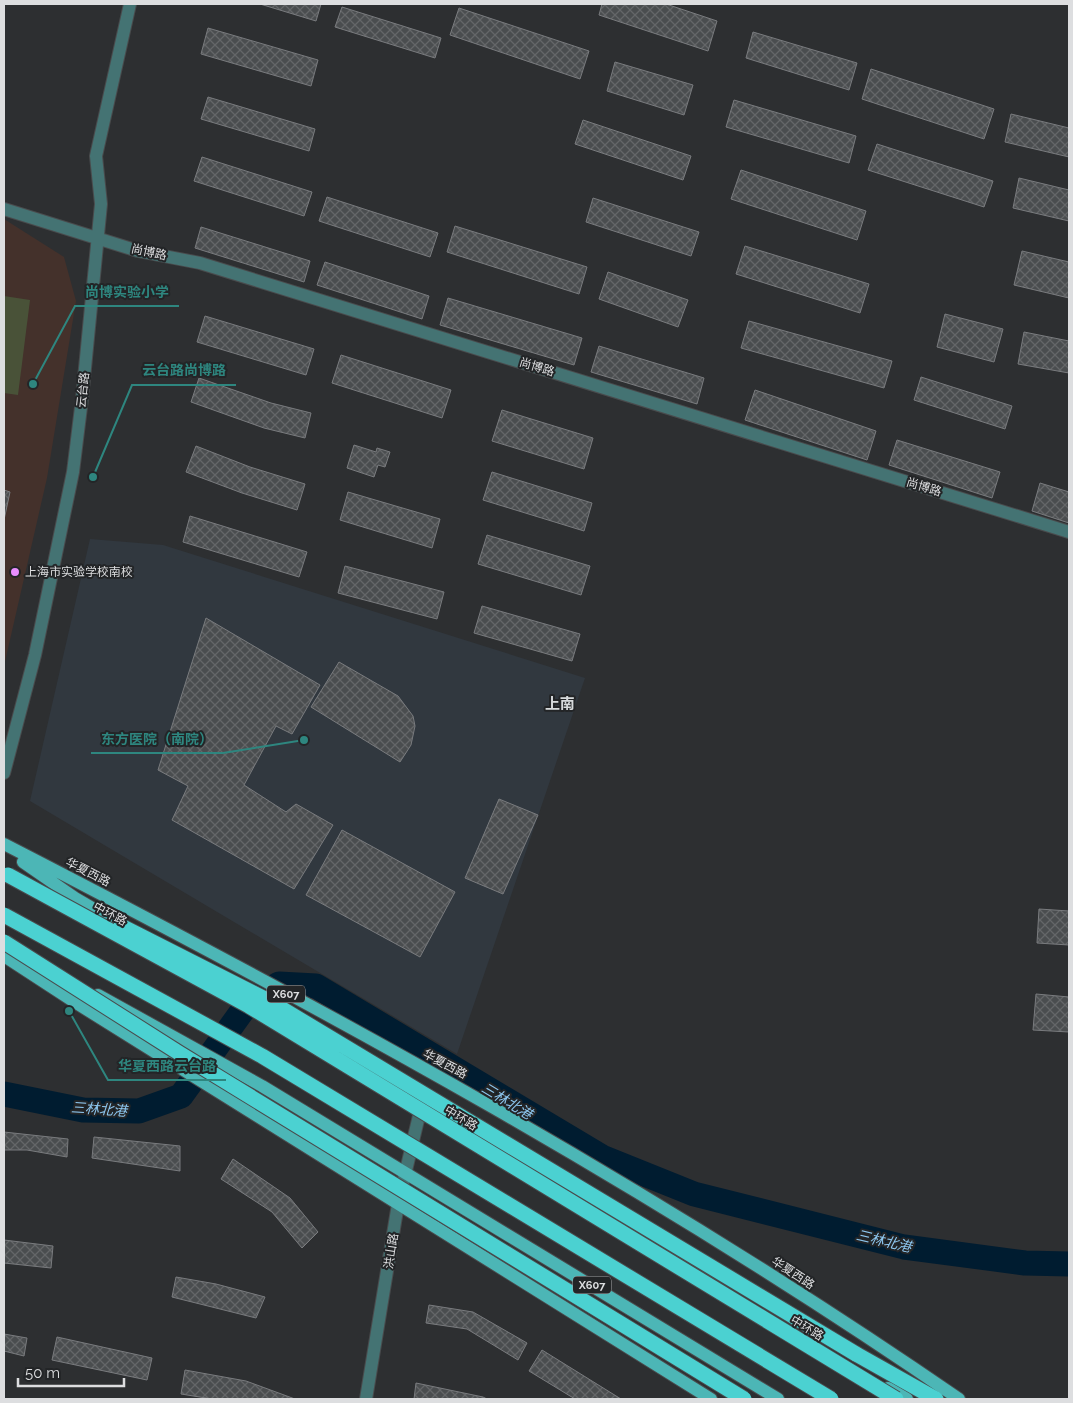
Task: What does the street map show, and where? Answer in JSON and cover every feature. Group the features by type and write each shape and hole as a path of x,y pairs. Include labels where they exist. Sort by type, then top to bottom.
{"highway":[{"path":"6,875 142,936 269,1001 856,1354 936,1399"},
{"name":"中环路","path":"6,875 249,1006 896,1399"},
{"path":"4,915 262,1056 831,1399"},
{"path":"4,942 180,1053 744,1399"}],"main road":[{"name":"华夏西路","path":"4,846 171,930 401,1057 442,1077 743,1257 959,1399"},
{"name":"华夏西路","path":"4,846 75,898 270,1009 907,1399"},
{"name":"X607","path":"4,949 129,1010 262,1086 778,1399"},
{"path":"4,956 711,1399"}],"street":[{"name":"云台路","path":"4,773 35,655 73,472 83,391 100,204 96,156 130,4"},
{"name":"尚博路","path":"4,209 138,251 200,263 1069,532"},
{"name":"洪山路","path":"366,1399 398,1204 422,1103"}],"shaded area":[{"path":"4,219 64,257 76,301 47,478 4,666"},
{"path":"90,539 163,545 585,678 457,1054 30,801"}],"green space":[{"path":"4,296 30,300 18,395 4,393"}],"building":[{"path":"260,4 321,4 316,21"},
{"path":"602,4 666,4 717,21 708,51 599,15"},
{"path":"342,7 441,38 435,58 335,27"},
{"path":"459,8 589,51 580,79 450,35"},
{"path":"208,28 318,60 311,86 201,54"},
{"path":"753,32 857,63 849,90 746,58"},
{"path":"615,62 693,85 684,115 607,91"},
{"path":"871,69 994,109 984,139 862,99"},
{"path":"208,97 315,129 309,151 201,119"},
{"path":"734,100 856,136 849,163 726,127"},
{"path":"1011,114 1069,128 1069,157 1005,142"},
{"path":"583,120 691,156 683,180 575,144"},
{"path":"877,144 993,181 984,207 868,170"},
{"path":"202,157 312,192 304,216 194,181"},
{"path":"741,170 866,211 857,240 731,199"},
{"path":"1019,178 1069,190 1069,221 1013,208"},
{"path":"327,197 438,233 430,257 319,221"},
{"path":"593,198 699,232 691,256 586,222"},
{"path":"455,226 587,267 579,294 447,252"},
{"path":"201,227 310,261 304,282 195,248"},
{"path":"745,246 869,284 860,313 736,274"},
{"path":"1022,251 1069,262 1069,298 1014,285"},
{"path":"325,262 429,296 422,319 317,285"},
{"path":"608,272 688,300 678,327 599,299"},
{"path":"448,298 582,338 574,365 440,325"},
{"path":"945,314 1003,329 994,362 937,347"},
{"path":"205,316 314,349 306,375 197,342"},
{"path":"749,321 892,361 884,388 741,348"},
{"path":"1024,332 1069,341 1069,373 1018,364"},
{"path":"599,346 704,378 697,404 591,372"},
{"path":"341,355 451,390 442,418 332,383"},
{"path":"921,377 1012,406 1005,429 914,400"},
{"path":"199,378 271,403 311,413 305,438 264,428 191,402"},
{"path":"755,390 876,431 867,460 745,420"},
{"path":"502,410 593,438 584,469 492,441"},
{"path":"897,440 1000,472 992,498 889,465"},
{"path":"354,445 376,452 377,448 390,452 385,467 378,465 374,477 347,468"},
{"path":"196,446 250,467 305,484 297,510 242,493 186,472"},
{"path":"492,472 592,503 584,531 483,500"},
{"path":"1040,483 1069,492 1069,523 1032,511"},
{"path":"4,490 10,492 4,520"},
{"path":"348,492 440,519 432,548 340,520"},
{"path":"190,516 307,552 299,577 183,542"},
{"path":"487,535 590,566 581,595 478,564"},
{"path":"345,566 444,592 437,619 338,593"},
{"path":"482,606 580,634 572,661 474,633"},
{"path":"206,618 320,685 292,734 276,726 244,785 286,812 296,804 333,825 294,889 172,820 188,786 158,770"},
{"path":"339,662 398,696 413,716 415,726 411,745 400,762 311,707"},
{"path":"499,799 538,815 503,894 465,878"},
{"path":"342,830 455,892 420,957 306,895"},
{"path":"1039,909 1069,911 1069,945 1037,943"},
{"path":"1036,994 1069,997 1069,1032 1033,1030"},
{"path":"4,1132 68,1139 67,1157 27,1150 4,1150"},
{"path":"94,1137 180,1146 180,1171 92,1158"},
{"path":"233,1159 290,1198 318,1232 302,1248 272,1212 221,1179"},
{"path":"4,1240 53,1246 51,1268 4,1263"},
{"path":"176,1277 216,1284 265,1297 256,1318 172,1297"},
{"path":"429,1305 473,1312 527,1343 518,1360 467,1329 426,1323"},
{"path":"4,1334 27,1338 24,1356 4,1351"},
{"path":"57,1337 152,1358 147,1380 52,1360"},
{"path":"542,1350 621,1399 575,1399 529,1371"},
{"path":"185,1370 246,1381 295,1399 212,1399 181,1394"},
{"path":"416,1383 483,1397 487,1399 414,1399"}],"waterway":[{"name":"三林北港","path":"4,1094 83,1110 139,1111 181,1096 248,1003 279,984 316,986 602,1157 694,1194 904,1247 1025,1263 1069,1264"}],"place":[{"name":"尚博实验小学","path":"33,384"},
{"name":"云台路尚博路","path":"93,477"},
{"name":"上海市实验学校南校","path":"15,572"},
{"name":"东方医院（南院）","path":"304,740"},
{"name":"华夏西路云台路","path":"69,1011"}],"district":[{"name":"上南","path":"560,704"}]}
